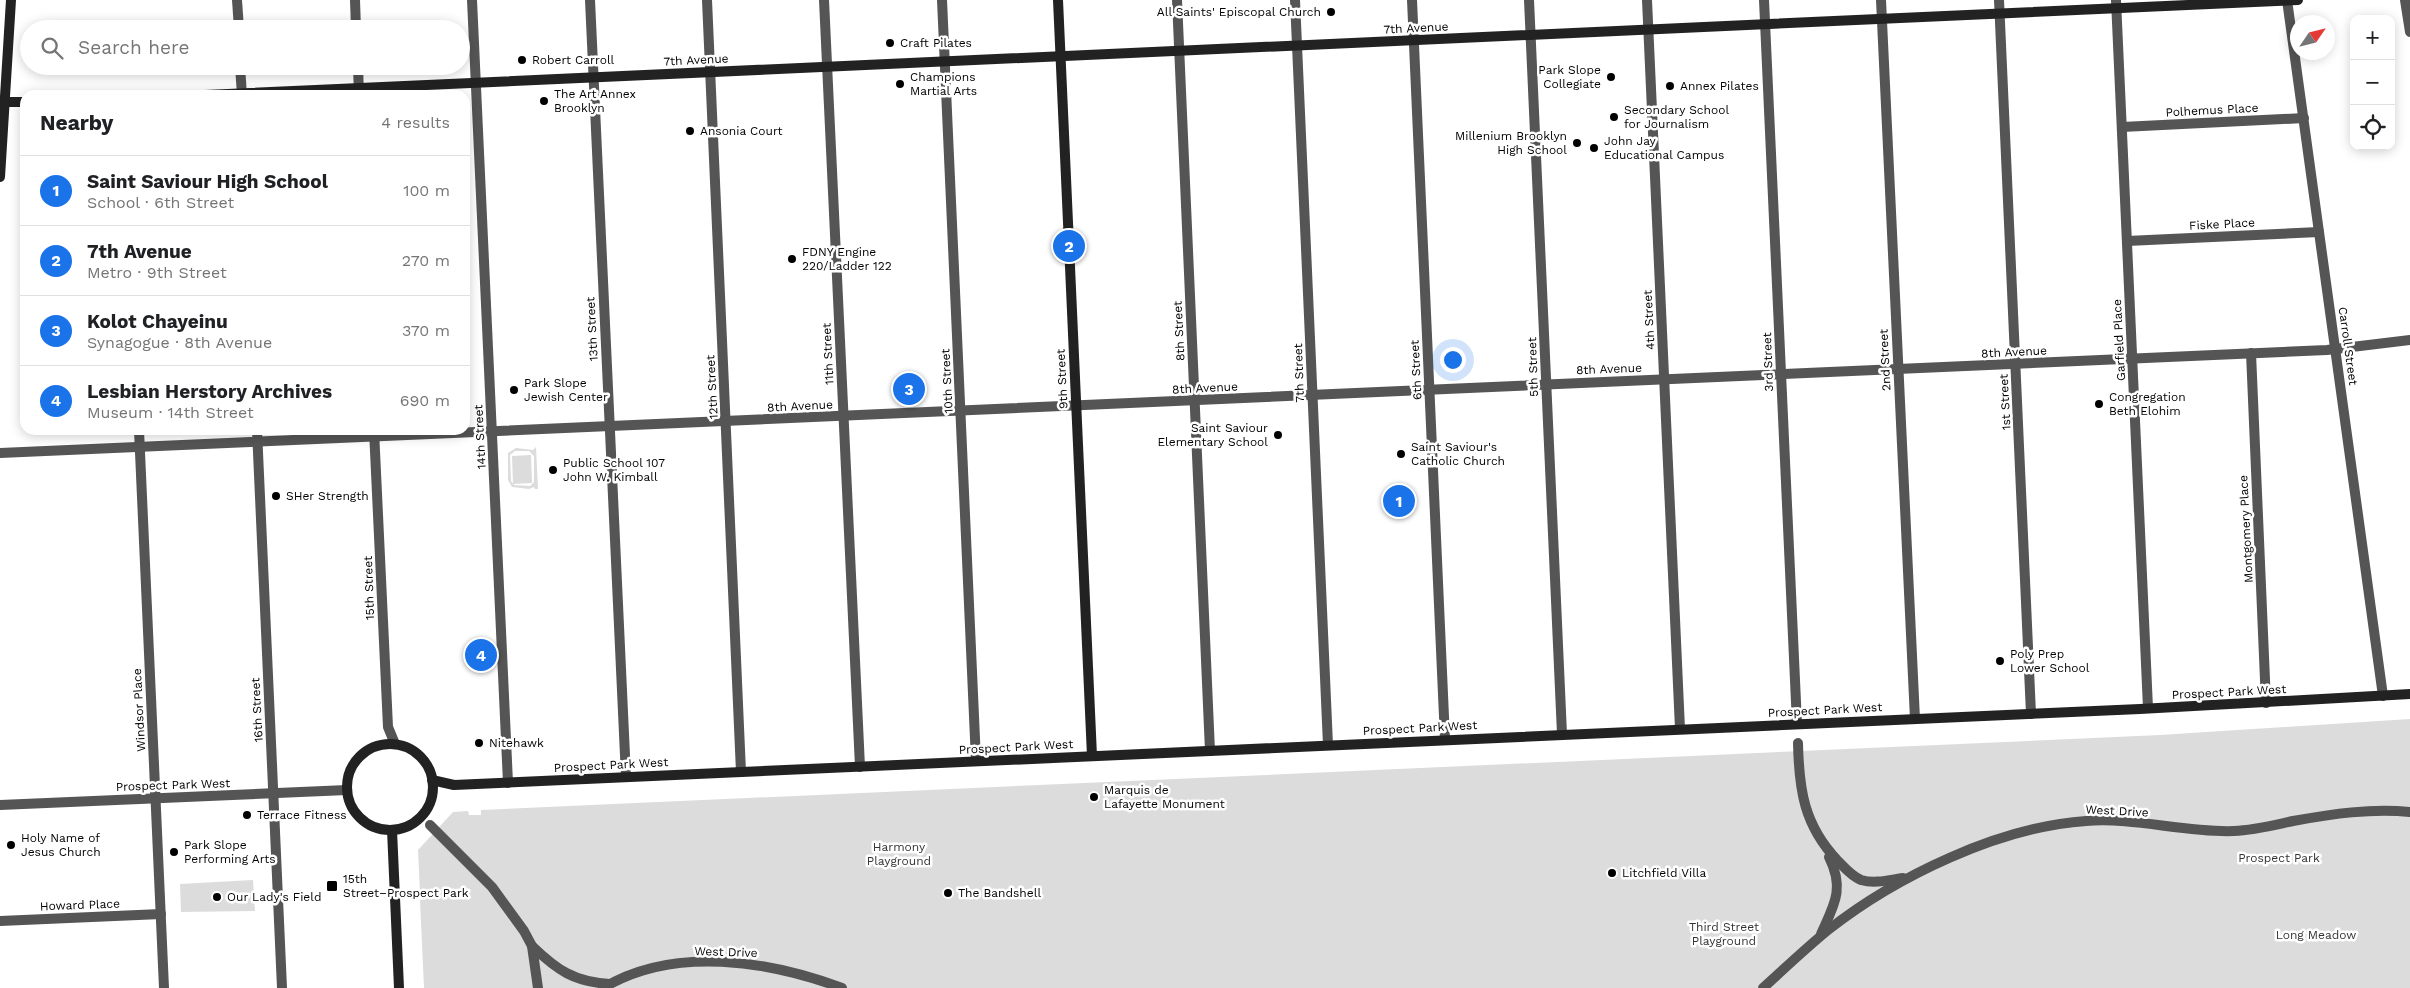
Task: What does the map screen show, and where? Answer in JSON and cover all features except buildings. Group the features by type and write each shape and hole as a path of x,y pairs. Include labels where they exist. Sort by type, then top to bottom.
{"street":[{"path":"0,177 2,102 11,0"},
{"path":"238,0 239,20"},
{"path":"355,0 356,20"},
{"name":"14th Street","path":"472,0 508,783"},
{"name":"13th Street","path":"590,0 626,777"},
{"name":"12th Street","path":"707,0 742,772"},
{"name":"11th Street","path":"824,0 860,767"},
{"name":"10th Street","path":"942,0 976,761"},
{"name":"9th Street","path":"1058,0 1092,756"},
{"name":"8th Street","path":"1177,0 1210,751"},
{"name":"7th Street","path":"1295,0 1328,745"},
{"name":"6th Street","path":"1412,0 1445,739"},
{"name":"5th Street","path":"1529,0 1562,734"},
{"name":"4th Street","path":"1646,0 1680,729"},
{"name":"3rd Street","path":"1764,0 1798,724"},
{"name":"2nd Street","path":"1881,0 1915,719"},
{"name":"1st Street","path":"1999,0 2031,714"},
{"name":"7th Avenue","path":"385,90 476,83 710,72 1882,20 1999,14 2116,4 2291,0"},
{"name":"Carroll Street","path":"2291,0 2319,232 2383,696"},
{"path":"2405,0 2410,32"},
{"name":"Garfield Place","path":"2116,4 2148,708"},
{"path":"241,75 242,90"},
{"path":"358,75 359,90"},
{"path":"2,102 20,102"},
{"name":"Polhemus Place","path":"2122,126 2304,118"},
{"name":"Fiske Place","path":"2127,240 2319,232"},
{"name":"8th Avenue","path":"470,433 2336,350 2410,340"},
{"name":"Montgomery Place","path":"2250,353 2266,703"},
{"name":"Windsor Place","path":"139,435 164,988"},
{"name":"16th Street","path":"257,435 282,988"},
{"name":"8th Avenue","path":"0,453 257,443 361,435"},
{"name":"15th Street","path":"374,435 388,727 395,744"},
{"name":"Prospect Park West","path":"432,780 454,785 508,783 1445,739 2031,714 2410,694"},
{"path":"382,744 395,744 417,754 427,766 432,780 431,798 425,811 407,826 392,830 377,828 364,821 354,810 347,790 350,770 362,754 382,744"},
{"path":"1798,744 1799,772 1806,810 1823,845 1853,876 1861,880 1880,882 1911,876"},
{"name":"Prospect Park West","path":"0,805 347,790"},
{"name":"West Drive","path":"1763,988 1819,938 1866,903 1911,876 1997,839 2030,829 2069,822 2112,821 2224,831 2356,812 2410,812"},
{"name":"West Drive","path":"430,825 492,887 532,946 563,972 577,980 607,986 667,965 712,962 767,966 842,988"},
{"path":"392,830 399,988"},
{"name":"West Drive","path":"1819,938 1838,893 1836,870 1823,845"},
{"name":"Howard Place","path":"0,921 161,914"},
{"name":"West Drive","path":"532,946 538,988"}],"green space":[{"path":"536,447 538,489 534,487 529,489 512,487 508,480 508,453 516,448 533,450","holes":["515,451 529,451 534,456 534,482 530,486 514,485 511,481 510,455"]},
{"path":"531,455 532,483 513,484 512,456"},
{"name":"Prospect Park","path":"2410,719 2410,988 424,988 420,900 423,900 423,893 420,893 418,850 453,812 468,811 469,815 481,815 481,810 2160,735"},
{"name":"Our Lady's Field","path":"253,880 255,911 181,912 180,884"}],"place":[{"name":"All Saints' Episcopal Church","path":"1331,12"},
{"name":"Craft Pilates","path":"890,43"},
{"name":"Robert Carroll","path":"522,60"},
{"name":"Park Slope Collegiate","path":"1611,77"},
{"name":"Champions Martial Arts","path":"900,84"},
{"name":"Annex Pilates","path":"1670,86"},
{"name":"The Art Annex Brooklyn","path":"544,101"},
{"name":"Secondary School for Journalism","path":"1614,117"},
{"name":"Ansonia Court","path":"690,131"},
{"name":"Millenium Brooklyn High School","path":"1577,143"},
{"name":"John Jay Educational Campus","path":"1594,148"},
{"name":"7th Avenue","path":"1069,246"},
{"name":"FDNY Engine 220/Ladder 122","path":"792,259"},
{"name":"Kolot Chayeinu","path":"909,389"},
{"name":"Park Slope Jewish Center","path":"514,390"},
{"name":"Congregation Beth Elohim","path":"2099,404"},
{"name":"Saint Saviour Elementary School","path":"1278,435"},
{"name":"Saint Saviour's Catholic Church","path":"1401,454"},
{"name":"Public School 107 John W. Kimball","path":"553,470"},
{"name":"SHer Strength","path":"276,496"},
{"name":"Saint Saviour High School","path":"1399,501"},
{"name":"Lesbian Herstory Archives","path":"481,655"},
{"name":"Poly Prep Lower School","path":"2000,661"},
{"name":"Nitehawk","path":"479,743"},
{"name":"Marquis de Lafayette Monument","path":"1094,797"},
{"name":"Terrace Fitness","path":"247,815"},
{"name":"Holy Name of Jesus Church","path":"11,845"},
{"name":"Park Slope Performing Arts","path":"174,852"},
{"name":"Litchfield Villa","path":"1612,873"},
{"name":"15th Street–Prospect Park","path":"332,886"},
{"name":"The Bandshell","path":"948,893"},
{"name":"Our Lady's Field","path":"217,897"}],"park label":[{"name":"Harmony Playground","path":"899,854"},
{"name":"Third Street Playground","path":"1724,934"},
{"name":"Long Meadow","path":"2316,935"}]}
